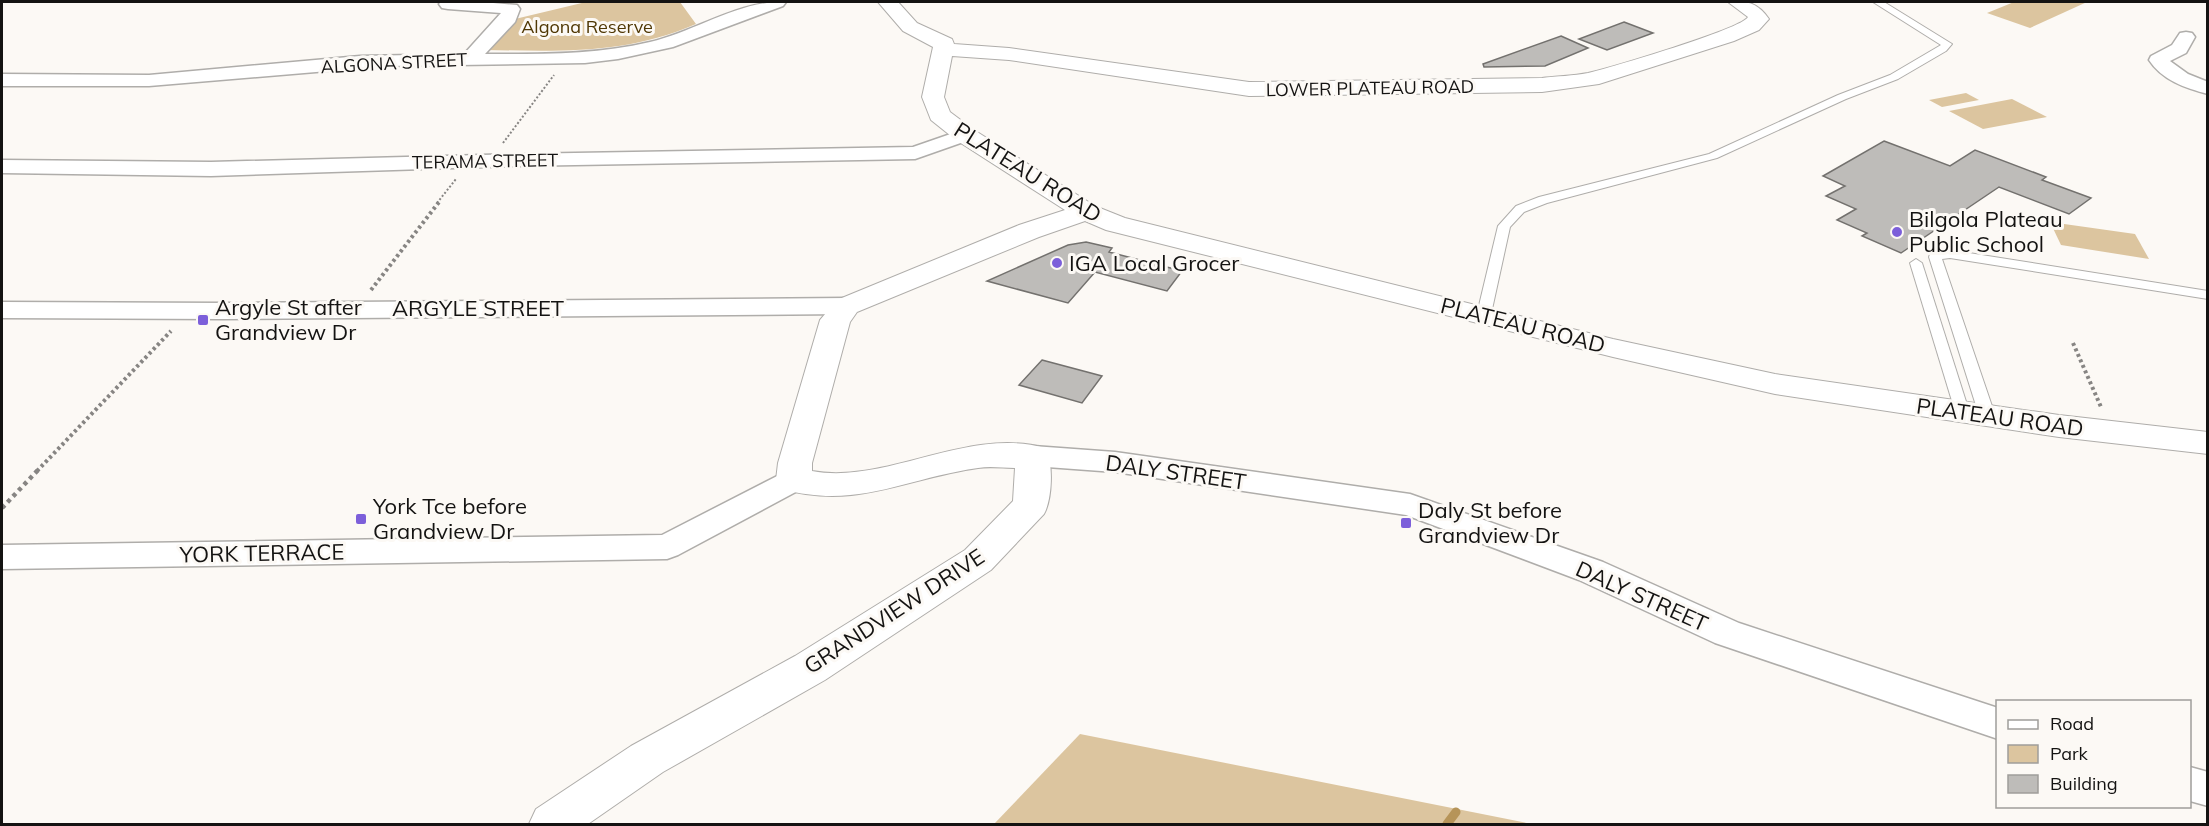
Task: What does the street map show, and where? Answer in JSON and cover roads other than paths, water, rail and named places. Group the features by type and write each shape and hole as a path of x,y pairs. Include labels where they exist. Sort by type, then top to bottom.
{"street":[{"name":"ALGONA STREET","path":"2,80 166,80 385,60 567,57 649,48 687,37 726,18 777,2"},
{"path":"888,2 910,27 944,44 944,50"},
{"name":"LOWER PLATEAU ROAD","path":"944,50 1009,54 1250,90 1560,84 1591,79 1727,37 1752,26 1759,19 1755,13 1738,2"},
{"path":"448,4 511,9 509,18 470,59"},
{"path":"2186,37 2179,49 2158,60 2167,71 2184,81 2208,88"},
{"name":"PLATEAU ROAD","path":"944,50 933,97 939,115 965,135 1086,212 1116,224 1613,348 1775,384 2113,432 2208,443"},
{"name":"TERAMA STREET","path":"2,167 211,169 508,160 915,153 965,135"},
{"path":"1033,456 979,456 860,483 821,485 795,480 795,463 835,320 847,306 1029,231 1086,212"},
{"name":"ARGYLE STREET","path":"2,310 190,311 847,306"},
{"name":"DALY STREET","path":"1033,456 1115,462 1410,505 1591,571 1727,633 1996,722"},
{"name":"GRANDVIEW DRIVE","path":"552,825 647,759 810,668 978,560 1031,506 1033,456"},
{"name":"YORK TERRACE","path":"2,557 667,547 795,480"},
{"path":"2191,784 2208,789"}],"lane":[{"path":"1484,314 1504,226 1520,209 1544,200 1713,156 1842,97 1894,77 1943,49 1947,44 1878,2"},
{"path":"1975,413 1935,257 1950,254 2208,296"},
{"path":"1916,263 1975,413"}],"waterway":[{"path":"1447,824 1456,812"}],"place":[{"name":"Bilgola Plateau Public School","path":"1897,232"},
{"name":"IGA Local Grocer","path":"1057,263"},
{"name":"Argyle St after Grandview Dr","path":"203,320"},
{"name":"York Tce before Grandview Dr","path":"361,519"},
{"name":"Daly St before Grandview Dr","path":"1406,523"}],"park label":[{"name":"Algona Reserve","path":"587,26"}]}
